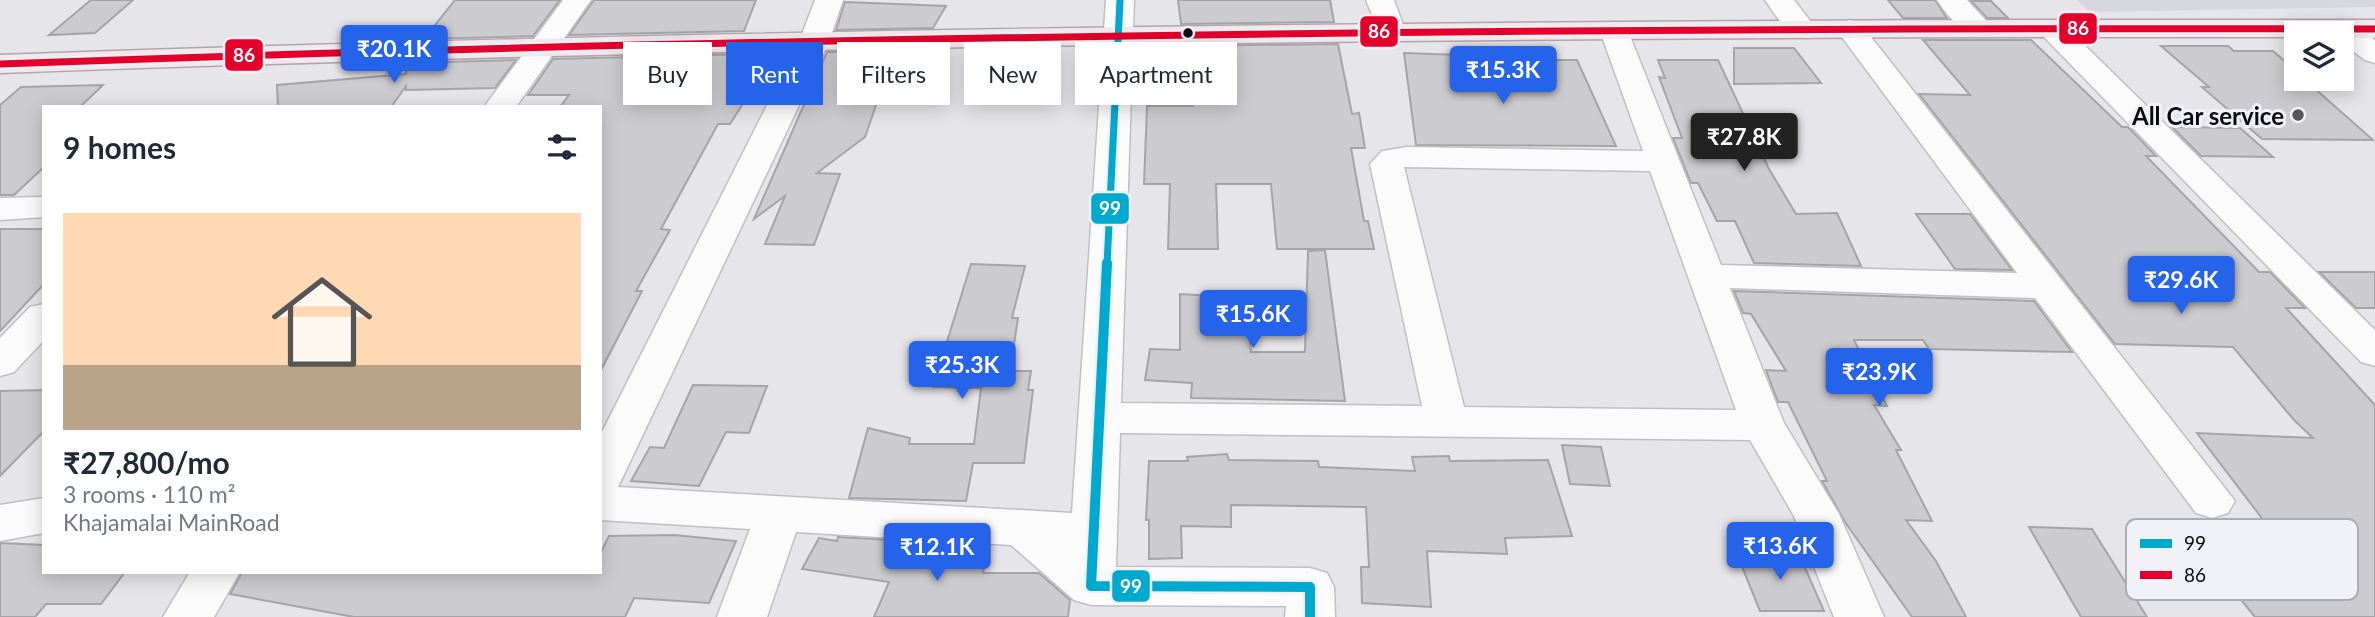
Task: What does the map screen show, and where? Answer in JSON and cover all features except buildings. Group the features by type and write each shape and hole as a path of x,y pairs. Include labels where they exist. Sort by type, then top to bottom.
{"main road":[{"path":"814,42 1118,18 1392,33 1850,29 2284,29"},
{"path":"2354,29 2375,29"},
{"path":"0,64 544,44 726,43"}],"street":[{"path":"500,105 577,0"},
{"path":"814,42 829,0"},
{"path":"1380,0 1392,33"},
{"path":"1779,0 1804,31"},
{"path":"1951,0 1982,30"},
{"path":"1091,586 1118,18"},
{"path":"1850,29 2212,501"},
{"path":"1614,31 1657,165 1705,276 1763,425 1816,514 1859,617"},
{"path":"2054,31 2369,342"},
{"path":"2354,39 2375,54"},
{"path":"602,476 783,105"},
{"path":"1446,420 1387,164 1394,158 1407,157 1657,165"},
{"path":"0,209 42,207"},
{"path":"1705,276 2047,286"},
{"path":"0,362 42,318"},
{"path":"1099,418 1763,425"},
{"path":"602,503 1094,532"},
{"path":"742,617 779,514"},
{"path":"0,523 42,515"},
{"path":"1022,528 1091,586 1310,587 1310,617"},
{"path":"194,616 215,574"}],"shaded area":[{"path":"2077,0 2375,0 2375,7 2090,12"}],"transit line":[{"name":"99","path":"1120,0 1091,586 1310,587 1310,617"},
{"name":"86","path":"0,64 593,45 1187,33 2375,29"}],"place":[{"name":"All Car service","path":"2298,115"}]}
